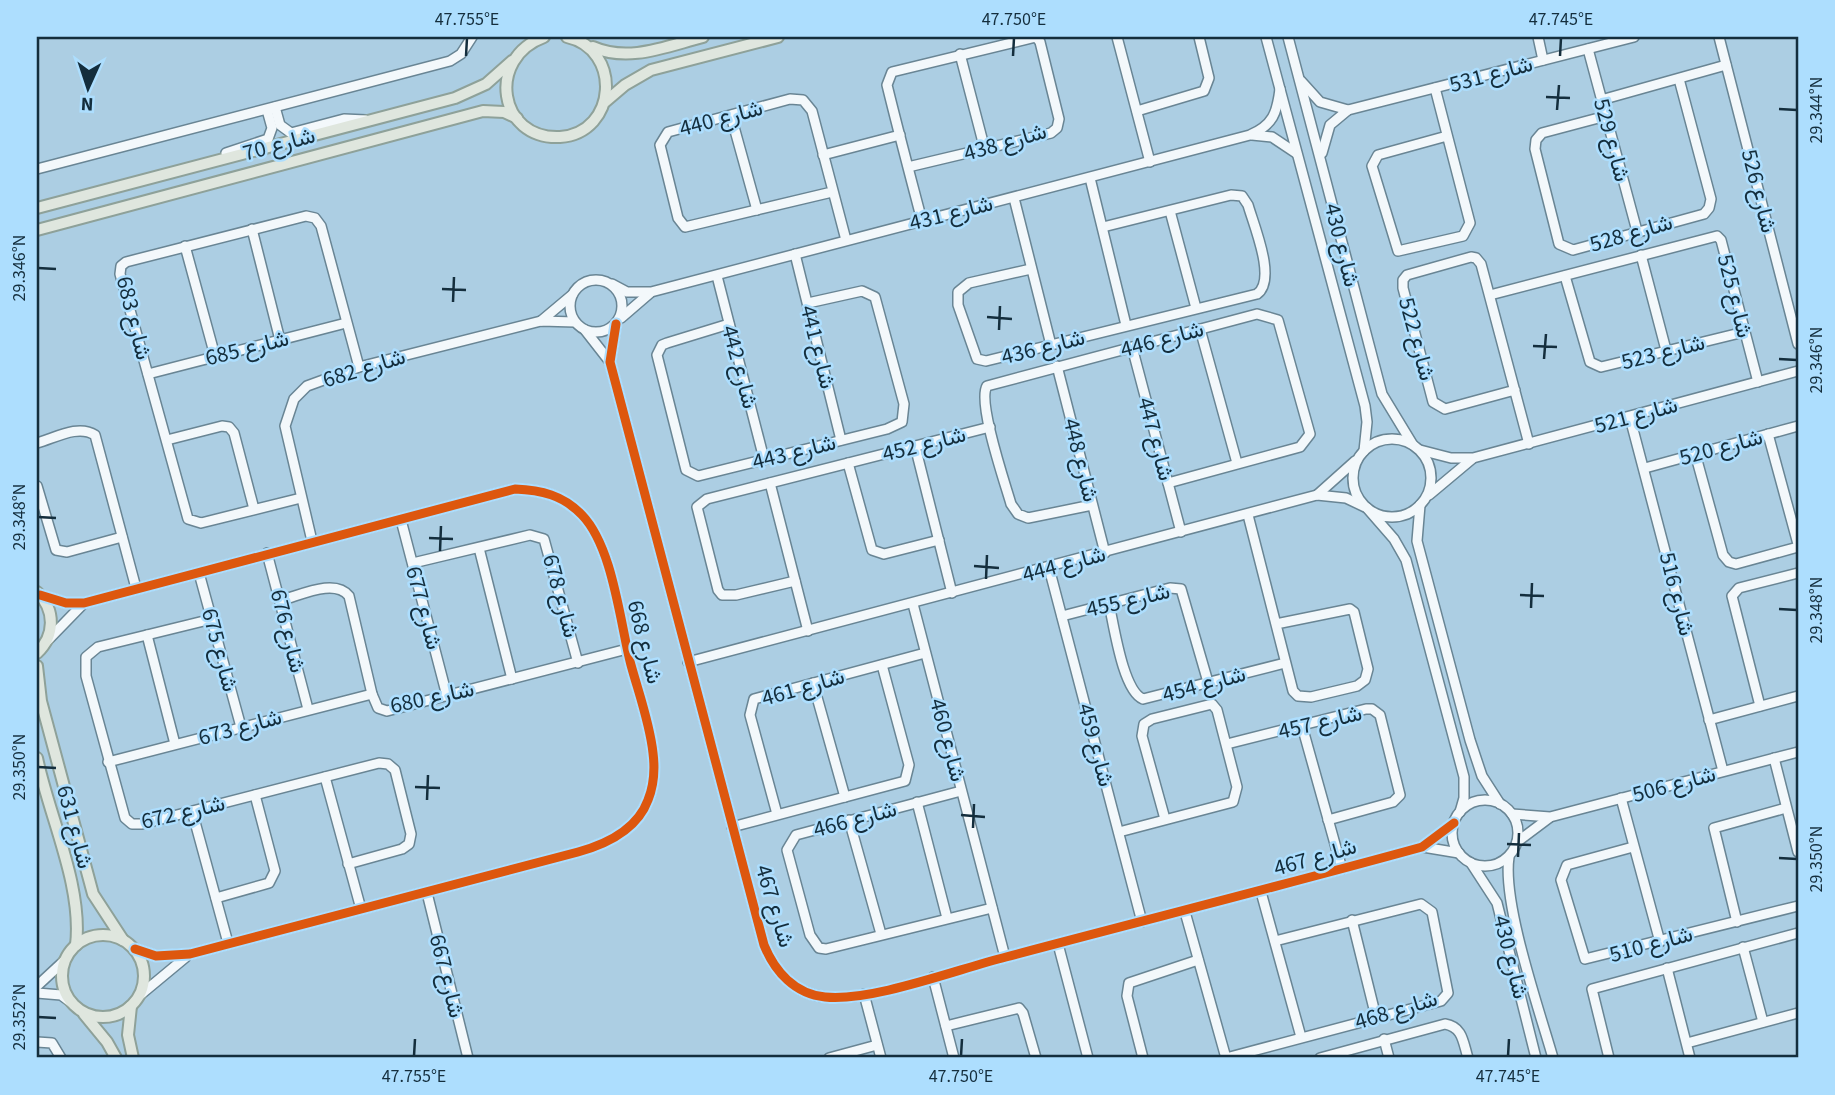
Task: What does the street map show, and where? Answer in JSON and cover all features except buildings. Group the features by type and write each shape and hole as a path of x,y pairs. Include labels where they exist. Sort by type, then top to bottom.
{"main road":[{"path":"516,118 506,96 505,84 512,61 525,37"},
{"path":"520,50 544,37"},
{"path":"575,39 605,53 635,54 703,37"},
{"path":"604,102 625,85 651,70 778,37"},
{"path":"575,39 597,55 605,70 607,86 604,102"},
{"name":"شارع 70","path":"37,208 471,92 486,84 512,61"},
{"name":"شارع 70","path":"37,230 483,111 497,111 516,118 535,132 565,136 592,122 604,102"},
{"name":"شارع 631","path":"38,594 48,607 51,622 40,649 37,666 41,701 93,894 123,940"},
{"name":"شارع 631","path":"37,758 70,880 77,921 76,945"},
{"path":"76,1006 92,1016 106,1017 120,1014 131,1006 139,996 144,981 143,964 135,949 123,940 99,935 76,945 64,961 62,976 65,990 76,1006 107,1042 116,1058"},
{"path":"131,1006 128,1035 133,1058"}],"street":[{"path":"37,169 450,61 461,54 472,37"},
{"name":"شارع 438","path":"908,167 985,150 1057,128 1059,119 1040,42 1036,37 960,54 892,72 888,76 887,85 908,167 922,220"},
{"path":"1117,37 1150,162"},
{"path":"1137,111 1204,92 1209,78 1199,37"},
{"name":"شارع 430","path":"1266,37 1364,406 1367,422 1361,454"},
{"name":"شارع 430","path":"1288,37 1382,394 1416,448"},
{"path":"1538,37 1543,60"},
{"name":"شارع 531","path":"1348,110 1634,37"},
{"name":"شارع 526","path":"1719,37 1798,344"},
{"name":"شارع 529","path":"1588,49 1637,231"},
{"path":"960,54 985,150"},
{"path":"1601,100 1726,65"},
{"path":"1299,79 1320,102 1348,110"},
{"name":"شارع 528","path":"1606,116 1542,133 1536,140 1535,149 1559,244 1573,250 1704,214 1709,208 1711,199 1679,79"},
{"path":"1435,88 1470,223 1463,236 1398,251 1375,179 1373,160 1378,155 1447,136"},
{"name":"شارع 431","path":"612,284 627,292 651,292 1250,135 1272,121 1277,111 1280,89"},
{"name":"شارع 440","path":"832,192 685,227 678,218 661,152 662,139 668,132 790,99 803,100 812,111 846,240"},
{"path":"271,109 279,125 291,133 344,120 371,120"},
{"path":"189,168 265,140 272,128 271,109"},
{"path":"1321,162 1323,142 1330,125 1348,110"},
{"path":"731,116 757,210"},
{"path":"823,155 900,135"},
{"path":"1250,135 1272,137 1297,154"},
{"path":"1090,177 1126,325"},
{"name":"شارع 436","path":"1031,269 961,286 958,305 977,359 986,361 1258,294 1265,286 1267,274 1248,205 1241,196 1231,195 1103,227"},
{"path":"1014,198 1051,345"},
{"path":"1170,211 1196,308"},
{"name":"شارع 683","path":"301,498 201,523 190,521 120,274 121,266 252,229 306,216 314,218 321,226 359,367"},
{"path":"252,229 280,340"},
{"name":"شارع 525","path":"1490,295 1717,236 1721,240 1758,382"},
{"path":"185,246 215,356"},
{"name":"شارع 441","path":"795,254 841,440"},
{"path":"1641,255 1666,350"},
{"name":"شارع 522","path":"1515,390 1445,409 1433,402 1403,280 1407,275 1476,258 1481,264 1490,295 1515,390 1529,444"},
{"name":"شارع 442","path":"717,276 764,459"},
{"name":"شارع 523","path":"1565,276 1590,362 1594,366 1744,332"},
{"path":"603,280 612,284 622,301 617,322 604,331 584,329 575,322 570,309 572,295 585,282 603,280"},
{"name":"شارع 443","path":"729,324 667,342 659,350 659,364 686,470 698,476 893,428 902,422 904,404 875,297 862,291 808,303"},
{"name":"شارع 431","path":"617,322 651,292"},
{"name":"شارع 682","path":"541,321 572,295"},
{"name":"شارع 446","path":"1092,505 1028,518 1017,514 1011,504 990,427 984,390 991,383 1132,346 1257,314 1273,316 1281,323 1310,434 1300,447 1168,483"},
{"name":"شارع 682","path":"312,541 286,442 288,410 294,399 307,386 359,367 541,321 575,322"},
{"name":"شارع 467","path":"610,362 617,322"},
{"name":"شارع 685","path":"148,374 345,323"},
{"name":"شارع 467","path":"584,329 610,362 764,945 786,981 814,995 835,998 864,994 1261,892 1422,847 1454,823"},
{"path":"1200,329 1237,463"},
{"name":"شارع 447","path":"1132,346 1181,532"},
{"name":"شارع 448","path":"1057,366 1105,553"},
{"name":"شارع 521","path":"1416,448 1451,458 1473,458 1798,371"},
{"name":"شارع 516","path":"1630,418 1723,771"},
{"path":"167,440 222,426 229,427 234,433 254,509"},
{"name":"شارع 520","path":"1645,468 1798,426"},
{"name":"شارع 452","path":"795,580 736,595 722,595 718,590 697,507 707,499 990,427"},
{"path":"37,443 77,431 95,435 135,588"},
{"path":"1695,453 1723,555 1728,562 1737,564 1798,546 1768,434"},
{"path":"1392,439 1416,448 1431,473 1417,541 1470,740 1482,776 1500,804 1512,814 1517,823 1517,842 1509,857 1495,865 1471,863 1459,853 1452,833 1464,798 1464,777 1406,561 1394,539 1366,507 1353,483 1361,454 1377,442 1392,439"},
{"path":"915,446 952,593"},
{"name":"شارع 444","path":"1317,495 1361,454"},
{"name":"شارع 521","path":"1423,502 1473,458"},
{"path":"848,463 872,550 884,554 939,540"},
{"path":"771,483 808,631"},
{"path":"37,486 56,550 67,552 122,537"},
{"name":"شارع 668","path":"38,594 66,603 84,603 515,489 558,497 581,514 594,532 605,560 653,751 653,785 640,815 617,837 600,846 190,954 156,956 135,949"},
{"name":"شارع 444","path":"688,662 1317,495 1346,498 1366,507"},
{"path":"1366,507 1391,517 1404,516 1423,502"},
{"path":"1248,515 1293,691 1304,698 1357,686 1368,675 1354,612 1350,609 1343,607 1276,624"},
{"name":"شارع 677","path":"401,520 447,696"},
{"name":"شارع 678","path":"412,563 530,536 544,539 578,663"},
{"path":"479,548 512,680"},
{"name":"شارع 676","path":"267,553 282,600 308,709"},
{"name":"شارع 459","path":"1049,568 1142,922"},
{"name":"شارع 675","path":"199,573 241,727"},
{"path":"1760,706 1732,596 1740,588 1798,573"},
{"name":"شارع 680","path":"282,600 333,587 345,590 349,596 372,694 378,708 387,711 627,649"},
{"name":"شارع 455","path":"1062,616 1170,588 1181,589 1208,682"},
{"path":"40,649 84,603"},
{"name":"شارع 460","path":"913,604 1005,957"},
{"name":"شارع 454","path":"1109,604 1128,682 1136,696 1151,698 1285,663"},
{"name":"شارع 672","path":"212,619 98,647 86,657 86,676 108,762 128,822 137,825 383,763 392,766 411,834 409,844 402,849 348,864"},
{"path":"147,635 175,744"},
{"name":"شارع 461","path":"777,814 750,715 751,702 759,695 925,653"},
{"path":"732,827 899,784 908,776 909,765 882,666"},
{"path":"813,683 845,797"},
{"name":"شارع 673","path":"108,762 372,694"},
{"path":"1709,720 1798,696"},
{"path":"1119,832 1233,802 1237,787 1217,710 1212,704 1152,719 1144,724 1142,736 1166,819"},
{"name":"شارع 457","path":"1227,744 1366,709 1372,709 1380,715 1400,795 1393,802 1328,820"},
{"path":"1302,726 1342,869"},
{"name":"شارع 506","path":"1512,814 1550,817 1798,752"},
{"path":"1774,758 1798,852"},
{"path":"325,777 361,909"},
{"name":"شارع 466","path":"961,791 796,835 787,850 813,943 826,949 992,908"},
{"path":"216,898 274,879 275,871 255,795"},
{"path":"1621,799 1660,942"},
{"path":"917,802 947,918"},
{"path":"1460,812 1475,802 1500,804"},
{"path":"1737,922 1714,828 1786,808"},
{"path":"192,811 228,943"},
{"name":"شارع 506","path":"1517,842 1550,817"},
{"path":"849,820 881,934"},
{"name":"شارع 467","path":"1422,847 1459,853"},
{"name":"شارع 510","path":"1633,847 1567,866 1563,871 1561,880 1580,951 1585,959 1593,960 1798,906"},
{"name":"شارع 430","path":"1509,857 1507,876 1510,895 1553,1058"},
{"name":"شارع 430","path":"1471,863 1497,903 1536,1058"},
{"path":"1261,892 1301,1037"},
{"name":"شارع 667","path":"427,893 468,1058"},
{"name":"شارع 468","path":"1226,1058 1441,1001 1448,993 1432,912 1426,906 1415,904 1275,941"},
{"path":"1185,912 1226,1058"},
{"path":"1352,920 1376,1017"},
{"path":"1609,1058 1592,989 1798,933"},
{"path":"1058,944 1088,1058"},
{"path":"1743,947 1763,1022"},
{"name":"شارع 668","path":"139,996 173,964 190,954"},
{"path":"1143,1058 1127,996 1129,983 1198,960"},
{"path":"37,986 64,961"},
{"path":"1667,968 1690,1058"},
{"path":"933,977 954,1058"},
{"path":"37,993 61,995 76,1006"},
{"path":"864,994 881,1058"},
{"path":"946,1026 1019,1009 1023,1013 1036,1058"},
{"path":"1687,1044 1798,1013"},
{"path":"1320,1058 1445,1024 1455,1026 1460,1031 1468,1058"},
{"path":"1384,1039 1389,1058"},
{"path":"37,1042 52,1043 61,1058"},
{"path":"829,1058 877,1045"}],"cycle path":[{"path":"616,324 610,362 764,945 780,973 795,986 825,997 866,995 890,990 1422,847 1454,823"},
{"path":"40,595 66,603 84,603 515,489 551,495 575,508 593,529 614,586 654,759 653,783 648,800 629,828 600,845 578,852 190,954 156,956 135,949"}]}
